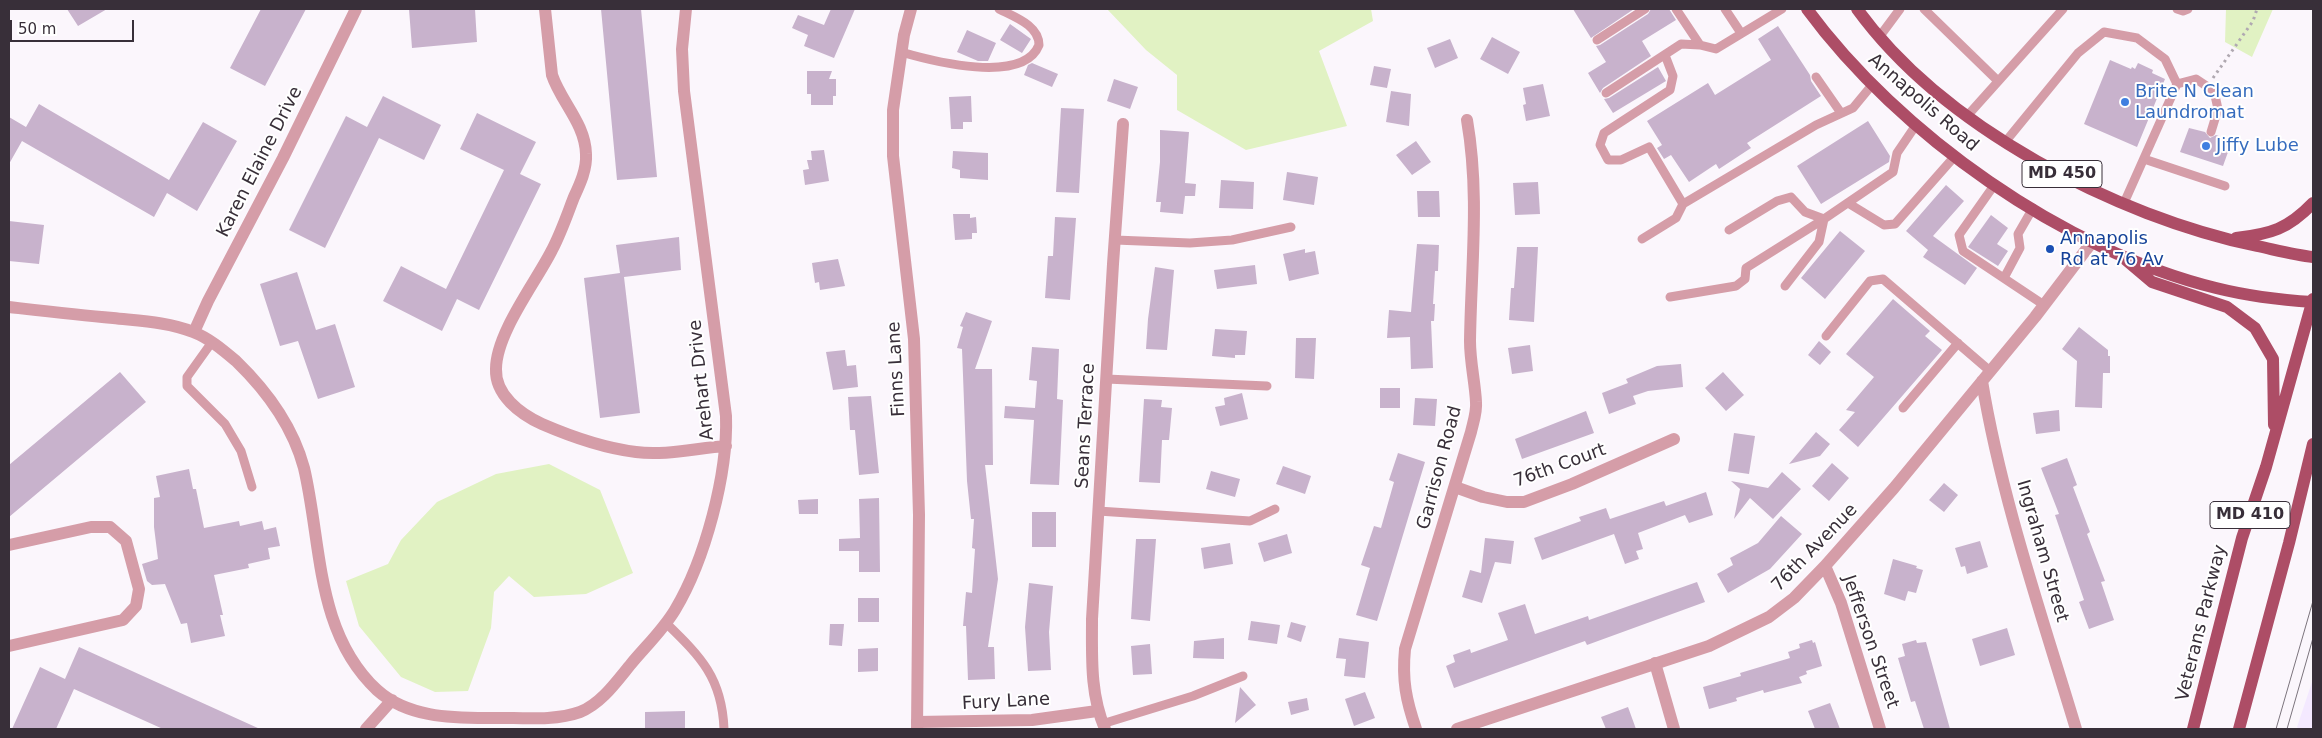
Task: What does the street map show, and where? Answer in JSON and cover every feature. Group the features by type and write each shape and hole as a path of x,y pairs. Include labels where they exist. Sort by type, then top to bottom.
{"main road":[{"name":"Annapolis Road","path":"1807,9 1854,67 1916,125 1955,156 2033,208 2092,242 2144,265 2216,288 2273,299 2313,301"},
{"name":"Annapolis Road","path":"1857,9 1880,36 1926,82 1968,115 2006,141 2061,174 2157,217 2226,239 2313,257"},
{"path":"2226,239 2277,231 2299,216 2313,203"},
{"name":"Veterans Parkway","path":"2121,255 2138,272 2152,282 2227,307 2255,328 2273,359 2274,440"},
{"name":"Veterans Parkway","path":"2193,729 2242,538 2274,440 2313,301"},
{"name":"MD 410","path":"2238,729 2290,543 2313,444"}],"street":[{"name":"Karen Elaine Drive","path":"194,332 208,301 283,158 356,9"},
{"path":"544,9 552,74 555,84 584,138 586,161 566,220 552,250 502,338 496,368 500,388 509,401 533,420 568,435 600,445 637,452 726,446"},
{"name":"Arehart Drive","path":"9,307 171,325 194,332 212,342 258,384 289,430 304,469 320,567 335,628 353,662 378,690 392,700 418,711 463,718 549,717 578,712 600,698 666,623 681,599 709,527 722,478 726,446 726,416 684,91 682,49 686,9"},
{"name":"Finns Lane","path":"911,9 902,52 894,110 893,156 914,339 919,462 917,726"},
{"name":"Garrison Road","path":"1416,729 1406,701 1402,674 1405,649 1472,432 1477,404 1470,342 1476,236 1476,190 1467,120"},
{"name":"Seans Terrace","path":"1104,726 1097,711 1092,669 1094,567 1123,124"},
{"name":"76th Avenue","path":"1457,729 1709,646 1769,617 1794,598 1826,566 1894,488 2044,305 2092,242"},
{"name":"Ingraham Street","path":"1986,376 1994,443 2076,729"},
{"name":"76th Court","path":"1455,486 1483,497 1507,502 1524,502 1581,480 1674,439"},
{"path":"9,545 91,528 110,527 126,541 139,590 136,606 123,620 9,646"},
{"name":"Jefferson Street","path":"1826,566 1840,603 1880,729"},
{"path":"1656,663 1674,729"},
{"path":"366,729 392,700"},
{"name":"Fury Lane","path":"917,726 1032,720 1097,711"}],"lane":[{"path":"902,52 926,59 996,69 1015,64 1034,54 1039,45 1036,32 1030,26 999,9"},
{"path":"1597,40 1646,9"},
{"path":"1676,9 1700,45"},
{"path":"1725,9 1741,34"},
{"path":"1606,93 1681,44 1700,45 1716,49 1782,9"},
{"path":"1880,36 1900,9"},
{"path":"1924,9 1998,81"},
{"path":"1968,115 2063,9"},
{"path":"2178,9 2183,11 2188,9"},
{"path":"2006,141 2078,53 2104,32 2137,38 2165,59 2177,84 2124,203"},
{"path":"1665,55 1673,76 1670,90 1604,133 1600,145 1608,160 1621,160 1648,147 1683,204"},
{"path":"1816,77 1841,113"},
{"path":"2177,84 2196,79 2214,91 2218,109 2211,132"},
{"path":"1642,239 1676,218 1683,204 1816,125 1853,108 1872,85"},
{"path":"1670,298 1736,286 1745,279 1746,268 1824,219 1893,172 1897,153 1916,125"},
{"path":"1848,202 1884,225 1895,224 1955,156"},
{"path":"2144,159 2225,186"},
{"path":"1995,184 1959,235 1963,251 2044,305"},
{"path":"1729,230 1777,201 1791,197 1805,212 1824,219"},
{"path":"2004,278 2020,248 2018,234 2033,208"},
{"path":"1785,286 1819,242 1824,219"},
{"path":"1114,240 1190,243 1232,240 1291,227"},
{"path":"1826,336 1870,281 1883,279 1958,344 1986,376"},
{"path":"212,342 187,377 187,386 225,424 241,451 252,487"},
{"path":"1903,408 1958,344"},
{"path":"1106,379 1267,386"},
{"path":"1098,511 1250,520 1275,509"},
{"path":"666,623 694,650 714,678 723,712 724,729"},
{"path":"1104,726 1193,696 1243,676"}],"path":[{"path":"2207,87 2253,20 2257,9"}],"shaded area":[{"path":"2313,679 2313,729 2299,729 2297,727"}],"green space":[{"path":"1107,9 1371,9 1373,21 1319,51 1347,126 1246,150 1177,110 1177,75 1146,50"},
{"path":"2226,9 2273,9 2252,57 2225,42"},
{"path":"549,464 600,490 633,573 586,594 534,597 509,576 494,592 491,628 468,691 435,692 401,677 359,626 346,581 388,564 401,540 437,502 496,474"}],"building":[{"path":"67,9 107,9 78,26"},
{"path":"261,9 306,9 265,86 230,68"},
{"path":"409,9 475,9 477,42 412,48"},
{"path":"601,9 641,9 657,177 617,180"},
{"path":"831,9 855,9 834,58 804,46 808,35 792,28 798,15 824,25"},
{"path":"1573,9 1634,9 1591,38"},
{"path":"1651,9 1669,9 1676,20 1642,41 1651,56 1603,88 1600,93 1588,73 1606,62 1596,46 1648,14"},
{"path":"1010,24 1031,39 1022,53 1000,40"},
{"path":"1778,26 1810,75 1811,81 1821,96 1747,143 1751,148 1719,169 1716,164 1689,182 1671,155 1664,159 1657,148 1662,145 1647,121 1708,83 1715,95 1771,60 1758,39"},
{"path":"967,30 996,43 988,61 978,61 957,52"},
{"path":"1492,37 1520,52 1508,74 1480,59"},
{"path":"1450,39 1458,58 1435,68 1427,48"},
{"name":"Brite N Clean Laundromat","path":"2110,60 2131,69 2132,67 2135,69 2138,63 2153,70 2152,73 2165,79 2137,147 2084,124"},
{"path":"1032,63 1058,74 1052,87 1024,75 1028,65"},
{"path":"1374,66 1391,69 1387,88 1370,85"},
{"path":"1658,67 1666,81 1613,113 1604,99 1609,98"},
{"path":"807,71 832,71 829,79 836,79 836,96 833,96 833,105 811,105 811,94 807,94"},
{"path":"1114,79 1138,87 1130,109 1107,101"},
{"path":"1543,84 1550,116 1526,121 1523,105 1526,104 1523,88"},
{"path":"1391,91 1411,94 1409,126 1386,122"},
{"path":"383,96 441,125 424,160 379,138 325,248 289,230 346,116 367,127"},
{"path":"971,96 972,122 963,122 963,129 951,129 949,97"},
{"path":"39,104 169,180 203,122 237,141 197,211 167,193 154,217 22,141 9,164 9,117 26,127"},
{"path":"1061,108 1084,109 1079,193 1056,192"},
{"path":"477,113 536,142 520,174 541,184 479,310 457,299 442,331 383,301 401,266 446,289 504,170 460,149"},
{"path":"1868,121 1890,156 1889,162 1821,204 1797,166"},
{"name":"Jiffy Lube","path":"2189,128 2205,132 2210,138 2216,135 2232,141 2223,166 2180,152"},
{"path":"1160,130 1189,132 1185,183 1196,184 1195,196 1185,196 1183,214 1160,212 1161,202 1156,202 1160,162"},
{"path":"1416,141 1431,162 1412,175 1396,155"},
{"path":"824,150 829,181 805,185 803,170 809,169 807,160 812,160 811,151"},
{"path":"953,151 988,153 988,180 960,178 960,170 952,168"},
{"path":"1287,172 1318,177 1314,205 1283,200"},
{"path":"1221,180 1254,182 1253,209 1219,208"},
{"path":"1538,182 1540,214 1515,215 1513,183"},
{"path":"1946,185 1964,201 1933,236 1977,268 1965,285 1923,257 1928,250 1906,231"},
{"path":"1417,191 1439,191 1440,217 1418,217"},
{"path":"953,214 970,214 970,218 976,217 977,233 972,233 972,239 955,240"},
{"path":"1991,215 2008,228 1997,244 2008,251 1998,266 1968,247"},
{"path":"1055,217 1076,218 1070,300 1045,298 1048,256 1053,256"},
{"path":"9,221 44,225 39,264 9,261"},
{"path":"1840,231 1865,251 1825,299 1801,278"},
{"path":"679,237 681,270 624,277 640,413 600,418 584,278 620,273 616,245"},
{"path":"1417,244 1439,245 1438,271 1435,271 1434,321 1431,321 1433,368 1411,369 1410,337 1387,338 1389,310 1411,312"},
{"path":"1517,247 1538,247 1534,322 1509,320"},
{"path":"1305,249 1305,253 1315,251 1319,274 1289,281 1283,254"},
{"path":"838,259 845,286 820,290 819,282 815,283 812,263"},
{"path":"1255,265 1257,284 1217,289 1214,270"},
{"path":"1155,267 1174,270 1167,350 1146,349"},
{"path":"297,272 316,330 335,324 355,387 318,399 298,341 280,346 260,284"},
{"path":"1893,299 1930,331 1925,336 1942,350 1858,447 1839,430 1855,412 1846,410 1874,377 1846,354"},
{"path":"966,312 992,321 975,369 992,369 993,465 985,465 998,579 988,647 994,647 995,679 968,680 966,626 963,626 966,592 972,593 975,549 972,548 974,519 971,519 967,481 962,349 957,348 963,327 960,326"},
{"path":"2079,327 2108,350 2108,356 2110,356 2110,373 2103,373 2102,408 2075,407 2077,361 2062,349"},
{"path":"1215,329 1247,331 1245,355 1235,355 1235,358 1212,356"},
{"path":"1296,338 1316,338 1314,379 1295,378"},
{"path":"1819,341 1831,352 1820,365 1808,355"},
{"path":"1530,345 1533,371 1512,374 1508,348"},
{"path":"1032,347 1059,349 1057,399 1063,400 1059,485 1030,484 1034,420 1004,418 1005,406 1035,408 1037,381 1029,380"},
{"path":"845,350 847,366 856,365 858,387 833,390 826,352"},
{"path":"1681,364 1683,387 1648,391 1633,396 1636,404 1609,414 1602,393 1628,383 1626,379 1657,366"},
{"path":"120,372 146,402 9,517 9,465"},
{"path":"1723,372 1744,395 1726,411 1705,388"},
{"path":"1380,388 1400,388 1400,408 1380,408"},
{"path":"1242,393 1248,419 1220,426 1215,407 1225,405 1224,398"},
{"path":"871,396 879,473 859,475 855,430 850,430 848,397"},
{"path":"1415,398 1437,399 1435,426 1413,425"},
{"path":"1144,399 1162,400 1161,407 1172,408 1169,440 1162,440 1160,483 1139,482"},
{"path":"2059,410 2060,431 2036,434 2033,413"},
{"path":"1586,411 1594,433 1522,459 1515,439"},
{"path":"1816,432 1830,444 1820,456 1789,464"},
{"path":"1734,433 1755,436 1749,474 1728,471"},
{"path":"1398,453 1425,462 1377,621 1356,615 1370,568 1361,565 1374,526 1381,528 1394,482 1389,480"},
{"path":"2067,458 2077,485 2073,487 2090,532 2087,534 2105,581 2101,582 2114,620 2089,629 2079,602 2084,600 2055,515 2059,514 2041,468"},
{"path":"1832,463 1849,478 1829,501 1812,486"},
{"path":"1283,466 1311,476 1305,494 1276,484"},
{"path":"189,469 193,489 196,489 204,528 239,521 240,526 262,521 264,530 276,527 280,546 268,548 270,559 248,564 249,568 214,575 223,615 220,615 225,636 191,643 187,623 181,624 165,584 152,585 147,581 142,564 158,559 154,527 154,498 160,497 156,476"},
{"path":"1211,471 1240,479 1235,497 1206,489"},
{"path":"1782,472 1801,489 1773,519 1750,498 1734,519 1740,489 1731,481 1768,488"},
{"path":"1944,483 1958,495 1944,512 1929,500"},
{"path":"1706,492 1713,515 1689,523 1685,515 1638,533 1643,549 1636,551 1639,559 1625,564 1614,534 1542,560 1534,538 1581,521 1579,517 1606,508 1610,519 1664,501 1666,506"},
{"path":"879,498 880,572 859,572 859,551 839,551 839,539 860,538 859,499"},
{"path":"818,499 818,514 799,514 798,500"},
{"path":"1032,512 1056,512 1056,547 1032,547"},
{"path":"1781,516 1802,534 1770,569 1728,593 1717,574 1733,565 1730,558 1758,543"},
{"path":"1287,534 1292,553 1264,562 1258,543"},
{"path":"1485,538 1514,541 1511,564 1495,562 1482,603 1462,597 1470,570 1481,573"},
{"path":"1136,539 1156,539 1150,621 1131,619"},
{"path":"1980,541 1988,567 1967,574 1965,566 1961,567 1955,548"},
{"path":"1230,543 1233,564 1204,569 1201,548"},
{"path":"1893,559 1917,566 1916,568 1923,570 1916,593 1908,591 1905,601 1884,594"},
{"path":"1697,582 1705,602 1587,645 1585,641 1454,688 1446,666 1455,662 1453,655 1470,649 1471,653 1508,640 1498,613 1525,604 1535,634 1588,616 1589,620"},
{"path":"1029,583 1053,586 1049,632 1051,670 1028,671 1025,627"},
{"path":"858,598 879,598 879,622 858,622"},
{"path":"1251,621 1280,625 1277,644 1248,640"},
{"path":"1291,622 1306,626 1301,642 1287,637"},
{"path":"830,624 844,624 842,646 829,645"},
{"path":"2007,628 2015,655 1980,666 1972,639"},
{"path":"1224,638 1224,659 1193,658 1194,641"},
{"path":"1339,638 1369,642 1365,678 1344,676 1346,659 1336,658"},
{"path":"1812,640 1813,643 1815,642 1822,666 1806,671 1807,674 1799,677 1802,683 1764,693 1763,690 1736,698 1737,701 1709,709 1703,687 1741,676 1740,673 1790,658 1788,652 1800,648 1799,644"},
{"path":"1916,640 1917,643 1926,642 1950,729 1924,729 1915,701 1911,702 1898,658 1905,656 1902,644"},
{"path":"1150,644 1152,674 1133,675 1131,646"},
{"path":"79,647 260,729 163,729 74,689 56,729 12,729 40,667 65,679"},
{"path":"878,648 878,671 858,672 858,649"},
{"path":"1240,687 1256,705 1235,723"},
{"path":"1365,692 1375,718 1354,726 1345,699"},
{"path":"1307,698 1309,710 1291,715 1288,702"},
{"path":"1830,703 1840,729 1815,729 1808,711"},
{"path":"1628,707 1636,729 1606,729 1601,717"},
{"path":"685,711 685,729 645,729 645,712"}],"tram line":[{"path":"2276,729 2313,601"},
{"path":"2287,729 2313,638"}],"place":[{"name":"Brite N Clean Laundromat","path":"2125,102"},
{"name":"Jiffy Lube","path":"2206,146"},
{"name":"Annapolis Rd at 76 Av","path":"2050,249"}]}
